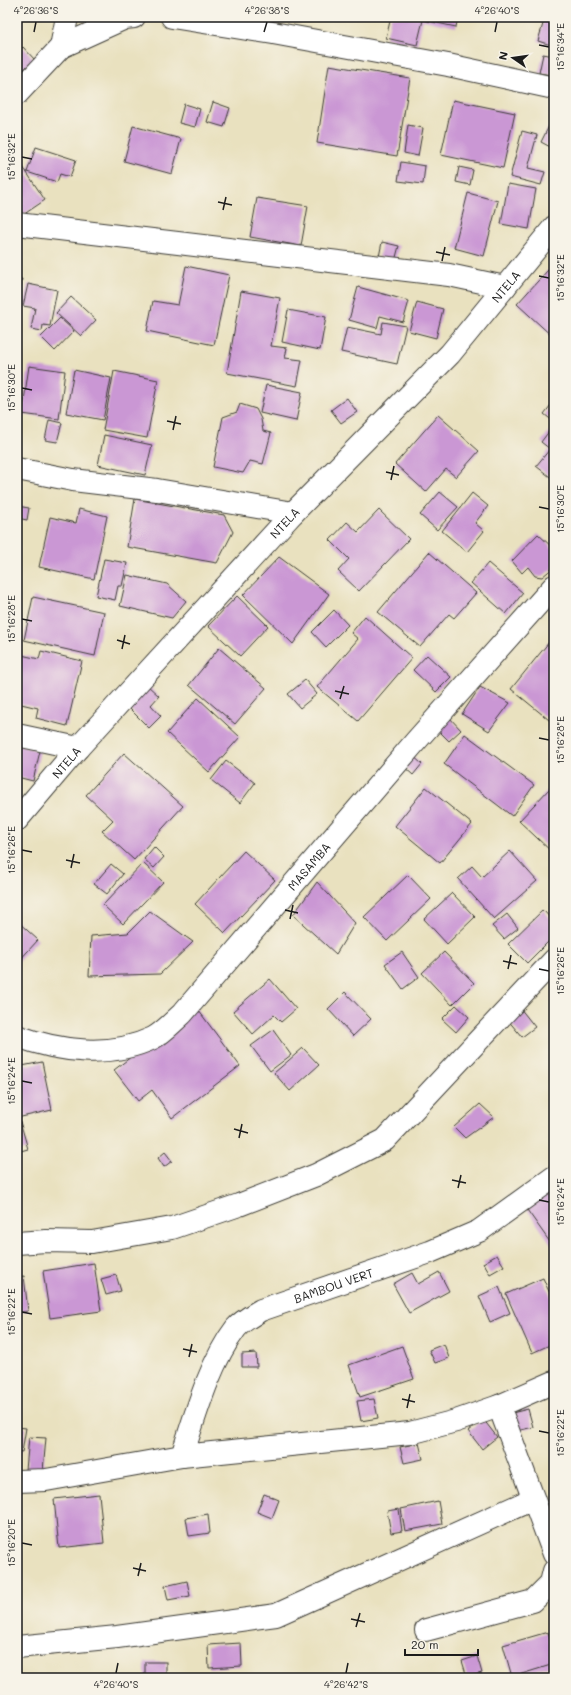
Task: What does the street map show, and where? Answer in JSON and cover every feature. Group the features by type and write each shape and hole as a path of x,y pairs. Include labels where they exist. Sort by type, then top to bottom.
{"street":[{"path":"61,47 67,17"},
{"path":"17,94 61,47 125,18 134,17"},
{"path":"172,17 273,33 448,65 554,88"},
{"path":"17,224 449,275 505,287"},
{"name":"NTELA","path":"17,820 78,748 293,513 450,354 554,226"},
{"path":"17,468 73,480 157,490 293,513"},
{"name":"MASAMBA","path":"17,1036 36,1043 89,1052 131,1046 154,1037 182,1014 416,741 554,586"},
{"path":"17,735 78,748"},
{"path":"17,1243 46,1241 92,1242 172,1228 239,1205 316,1175 385,1140 554,960"},
{"name":"BAMBOU VERT","path":"182,1456 198,1407 222,1350 237,1327 261,1310 430,1252 478,1231 554,1177"},
{"path":"17,1481 46,1480 182,1456 410,1433 456,1421 499,1406 554,1382"},
{"path":"499,1406 554,1554"},
{"path":"17,1647 118,1637 276,1615 533,1499"},
{"path":"426,1630 533,1601 551,1583 554,1571"}],"building":[{"path":"391,17 458,17 456,27 423,20 417,45 386,38"},
{"path":"545,17 554,20 554,46 538,41"},
{"path":"23,47 35,60 17,75 17,53"},
{"path":"543,54 554,56 551,75 539,73"},
{"path":"329,65 410,78 397,156 317,143"},
{"path":"453,100 515,113 503,168 441,155"},
{"path":"213,102 230,108 224,127 207,122"},
{"path":"184,104 200,109 195,127 179,123"},
{"path":"554,116 554,149 541,142"},
{"path":"408,125 423,128 418,156 404,153"},
{"path":"133,126 181,139 172,174 124,161"},
{"path":"522,131 537,135 528,168 545,172 541,185 510,177"},
{"path":"36,147 76,160 70,177 60,174 57,182 27,172"},
{"path":"17,158 45,200 17,219"},
{"path":"401,162 425,166 423,184 398,181"},
{"path":"459,167 473,170 470,185 456,182"},
{"path":"508,184 536,189 529,229 501,224"},
{"path":"468,193 498,201 484,256 454,248"},
{"path":"257,198 308,206 301,246 250,237"},
{"path":"382,242 399,246 395,261 379,257"},
{"path":"186,266 229,275 214,345 147,331 153,301 178,305"},
{"path":"548,270 554,276 554,338 517,304"},
{"path":"17,279 22,279 18,299 17,299"},
{"path":"28,284 57,290 50,326 43,325 42,331 31,329 35,308 23,306"},
{"path":"358,287 409,301 403,322 380,316 377,328 349,320"},
{"path":"241,291 280,298 271,346 287,348 285,358 302,360 297,386 227,373"},
{"path":"71,297 96,320 81,336 56,313"},
{"path":"417,302 443,309 436,338 409,331"},
{"path":"288,310 326,317 320,350 282,342"},
{"path":"60,318 74,331 55,351 41,337"},
{"path":"383,322 406,326 397,364 341,352 347,327 381,334"},
{"path":"29,366 65,371 59,419 22,414"},
{"path":"74,370 111,378 103,420 66,413"},
{"path":"114,371 158,380 147,438 103,430"},
{"path":"266,385 302,392 296,421 260,413"},
{"path":"347,398 357,412 341,423 331,410"},
{"path":"554,401 554,422 544,414"},
{"path":"240,404 256,409 261,419 263,431 271,433 263,464 250,461 243,473 213,467 223,417 237,412"},
{"path":"438,415 479,451 456,477 446,469 426,492 395,464"},
{"path":"49,420 62,423 57,442 45,440"},
{"path":"550,430 554,433 554,480 536,466 550,449 541,442"},
{"path":"104,435 152,445 145,475 98,465"},
{"path":"440,492 458,507 437,530 420,515"},
{"path":"472,493 488,506 475,523 484,531 467,552 442,531"},
{"path":"135,499 224,515 233,532 217,563 127,547"},
{"path":"17,506 29,508 27,520 17,518"},
{"path":"79,509 107,516 94,579 39,567 50,517 76,523"},
{"path":"379,510 409,539 359,591 338,571 349,559 330,540 347,522 358,532"},
{"path":"538,534 554,549 554,567 542,577 535,576 528,567 522,573 512,561"},
{"path":"429,552 476,593 454,618 449,614 420,647 378,612"},
{"path":"279,557 329,594 293,644 243,595"},
{"path":"104,559 127,563 122,586 118,586 115,600 96,596"},
{"path":"488,563 523,593 506,614 471,583"},
{"path":"127,575 167,584 186,601 172,618 120,606"},
{"path":"237,596 268,626 240,656 208,626"},
{"path":"33,597 104,612 95,656 24,640"},
{"path":"334,610 348,625 326,647 312,632"},
{"path":"365,616 412,658 358,721 317,687 358,639 351,633"},
{"path":"554,636 554,724 511,689"},
{"path":"219,648 266,688 235,724 189,685"},
{"path":"41,651 82,661 67,726 36,718 38,708 17,703 17,654 39,659"},
{"path":"427,655 451,677 436,692 413,670"},
{"path":"305,680 317,694 300,708 288,694"},
{"path":"147,685 159,696 151,705 161,716 149,728 127,706"},
{"path":"480,687 510,703 489,731 462,714"},
{"path":"198,698 240,737 209,772 167,733"},
{"path":"449,717 461,730 449,741 437,729"},
{"path":"465,734 534,785 512,816 444,764"},
{"path":"17,745 40,751 33,781 17,777"},
{"path":"124,753 183,806 134,860 102,831 113,820 86,795"},
{"path":"411,754 422,764 413,775 402,765"},
{"path":"226,761 255,783 240,803 211,780"},
{"path":"426,787 472,824 440,863 395,826"},
{"path":"550,788 554,793 554,854 519,821"},
{"path":"154,847 164,857 154,868 144,859"},
{"path":"244,851 275,880 225,933 195,904"},
{"path":"510,851 537,881 494,919 458,879 472,866 482,877"},
{"path":"143,863 163,882 123,924 103,905"},
{"path":"111,864 123,874 107,894 94,884"},
{"path":"408,875 431,899 387,941 364,917"},
{"path":"317,882 355,923 336,954 293,915"},
{"path":"452,893 475,917 447,944 424,919"},
{"path":"543,910 554,922 554,936 527,963 508,944"},
{"path":"150,911 193,942 160,974 89,976 91,936 128,933"},
{"path":"507,914 518,928 504,939 492,926"},
{"path":"17,921 38,940 17,963"},
{"path":"402,952 419,977 403,989 385,964"},
{"path":"444,952 474,983 452,1005 422,973"},
{"path":"270,979 296,1009 281,1022 274,1015 253,1034 233,1011"},
{"path":"345,992 371,1019 353,1036 328,1009"},
{"path":"456,1005 469,1017 456,1032 442,1019"},
{"path":"196,1007 240,1066 172,1118 152,1090 138,1101 114,1070"},
{"path":"520,1008 535,1027 522,1037 507,1019"},
{"path":"273,1030 291,1055 270,1071 251,1046"},
{"path":"303,1048 319,1065 290,1091 274,1073"},
{"path":"42,1062 52,1110 17,1118 17,1067"},
{"path":"480,1104 494,1117 465,1138 454,1127"},
{"path":"19,1118 28,1149 17,1152 17,1119"},
{"path":"165,1152 172,1161 164,1167 158,1158"},
{"path":"552,1188 554,1191 554,1244 552,1245 525,1207"},
{"path":"497,1255 504,1266 490,1274 483,1263"},
{"path":"94,1263 101,1311 50,1318 43,1271"},
{"path":"439,1272 449,1291 409,1313 393,1284 412,1273 418,1284"},
{"path":"116,1275 121,1291 106,1295 101,1279"},
{"path":"24,1276 28,1311 17,1313 17,1277"},
{"path":"543,1278 554,1303 554,1343 532,1353 506,1294"},
{"path":"499,1287 510,1313 490,1322 479,1296"},
{"path":"444,1344 449,1358 435,1363 429,1350"},
{"path":"402,1346 414,1379 360,1397 349,1365"},
{"path":"256,1353 257,1367 242,1367 242,1354"},
{"path":"374,1399 378,1418 361,1421 357,1401"},
{"path":"528,1409 533,1427 517,1431 512,1413"},
{"path":"483,1419 497,1437 482,1449 468,1431"},
{"path":"17,1427 26,1428 22,1452 17,1451"},
{"path":"29,1437 46,1438 43,1471 26,1470"},
{"path":"419,1443 423,1459 404,1463 400,1447"},
{"path":"99,1494 104,1543 59,1548 54,1499"},
{"path":"264,1494 279,1500 272,1518 257,1512"},
{"path":"438,1501 442,1524 405,1531 401,1509"},
{"path":"399,1509 402,1531 391,1533 387,1511"},
{"path":"208,1514 210,1533 189,1536 186,1518"},
{"path":"187,1581 190,1596 168,1600 165,1586"},
{"path":"548,1632 554,1653 554,1664 512,1677 503,1645"},
{"path":"241,1643 242,1666 209,1668 208,1645"},
{"path":"477,1656 482,1673 467,1677 462,1661"},
{"path":"145,1662 166,1662 166,1678 145,1678"}]}
